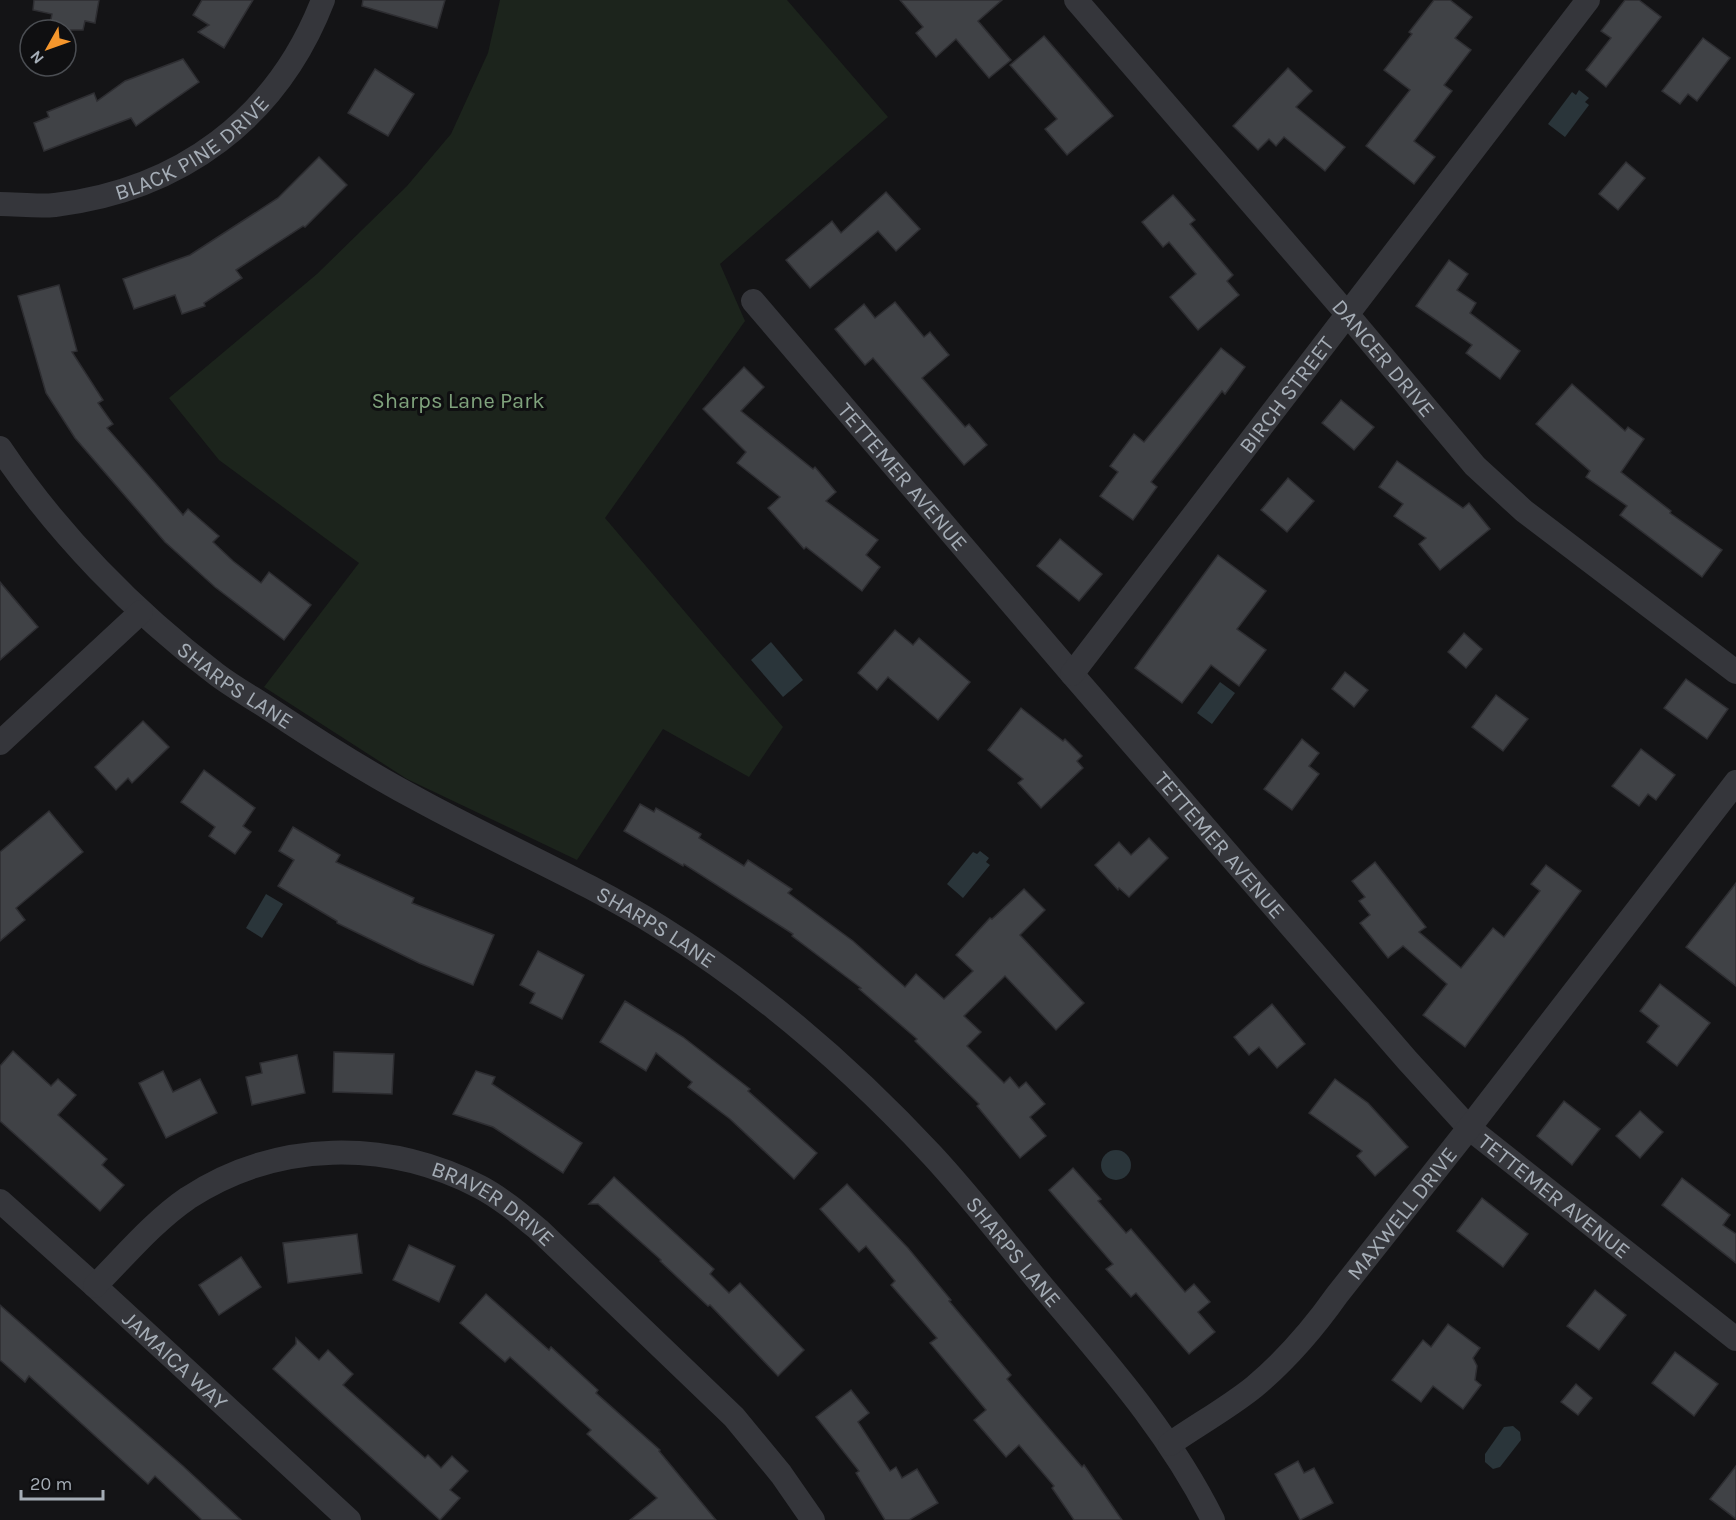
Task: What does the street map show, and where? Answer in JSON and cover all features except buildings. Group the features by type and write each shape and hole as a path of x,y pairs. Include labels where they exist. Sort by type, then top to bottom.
{"street":[{"name":"BLACK PINE DRIVE","path":"0,204 52,205 100,198 148,183 191,161 227,136 259,106 290,67 314,24 323,0"},
{"name":"DANCER DRIVE","path":"1076,0 1475,466 1524,511 1736,672"},
{"name":"BIRCH STREET","path":"1072,674 1588,0"},
{"name":"TETTEMER AVENUE","path":"753,301 1072,674 1407,1060 1469,1128 1736,1339"},
{"name":"SHARPS LANE","path":"0,448 20,478 93,563 141,612 218,676 332,751 421,801 583,882 661,927 735,977 806,1032 872,1093 934,1157 1135,1397 1170,1444 1213,1520"},
{"path":"0,743 141,612"},
{"name":"MAXWELL DRIVE","path":"1170,1444 1253,1387 1289,1354 1318,1321 1336,1294 1469,1128 1736,782"},
{"name":"BRAVER DRIVE","path":"95,1286 154,1226 188,1198 227,1177 269,1162 312,1154 356,1152 400,1157 447,1171 482,1188 519,1213 539,1230 734,1418 781,1474 813,1520"},
{"name":"JAMAICA WAY","path":"0,1201 349,1520"}],"green space":[{"name":"Sharps Lane Park","path":"500,0 787,0 888,117 720,264 745,321 605,518 783,727 749,777 663,729 577,860 407,779 264,687 359,563 219,460 169,398 317,274 407,186 451,134 488,53"}],"shaded area":[{"path":"1579,90 1589,98 1585,102 1589,105 1565,137 1548,124 1572,92 1576,95"},
{"path":"771,642 803,680 783,697 751,660"},
{"path":"1220,682 1235,693 1212,724 1197,713"},
{"path":"980,851 989,858 986,862 990,865 963,898 947,884 973,852 977,854"},
{"path":"266,894 283,904 262,938 246,928"},
{"path":"1116,1150 1122,1151 1130,1159 1130,1171 1122,1179 1116,1180 1110,1179 1102,1171 1101,1165 1102,1159 1110,1151"},
{"path":"1513,1426 1520,1432 1521,1440 1500,1467 1493,1469 1485,1462 1485,1454 1504,1427"}]}
